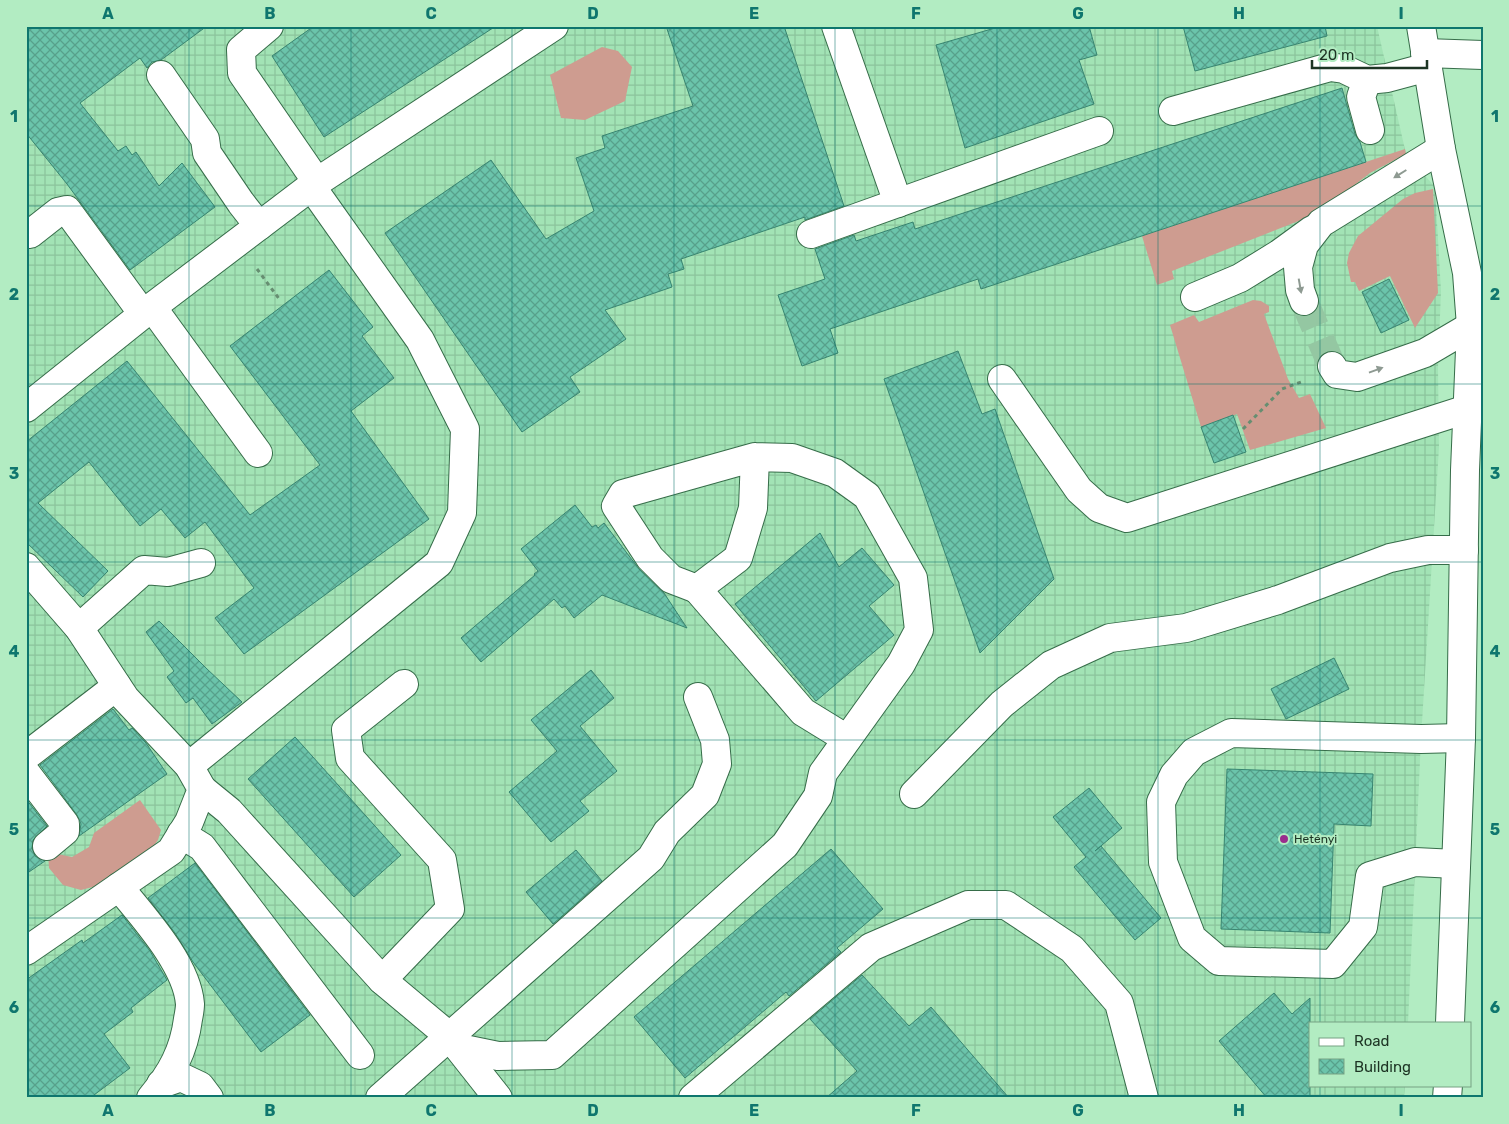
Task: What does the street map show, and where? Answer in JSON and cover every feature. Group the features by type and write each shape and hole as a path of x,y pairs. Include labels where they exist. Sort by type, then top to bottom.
{"street":[{"path":"26,951 171,851 189,822 196,778 439,563 462,513 465,429 420,340 314,184 242,72 242,50 269,26"},
{"path":"26,408 148,310 314,184 554,26"},
{"path":"836,26 898,203"},
{"path":"1421,26 1441,149 1467,273 1471,326 1467,409 1461,738 1450,1022"},
{"path":"1173,111 1330,67 1344,68 1367,80 1387,78 1426,60 1483,55"},
{"path":"161,76 205,140 207,153 259,226"},
{"path":"1367,80 1361,97 1370,130"},
{"path":"811,234 1098,131"},
{"path":"1195,297 1240,278 1279,254 1321,223 1441,149"},
{"path":"30,234 58,212 67,210 148,310 258,453"},
{"path":"1304,301 1300,290 1298,267 1304,244 1321,223"},
{"path":"1333,367 1338,374 1357,377 1426,352 1471,326"},
{"path":"1002,379 1079,490 1099,508 1127,518 1467,409"},
{"path":"697,589 738,558 753,508 756,457"},
{"path":"454,1042 498,1056 552,1055 785,845 818,796 823,773 901,664 919,630 913,578 867,496 835,473 792,458 756,457 623,494 616,506 650,558 671,579 697,589 803,712 847,739"},
{"path":"914,794 1002,704 1051,665 1110,638 1186,628 1278,600 1390,558 1428,550 1464,550"},
{"path":"79,628 144,570 168,572 201,563"},
{"path":"26,567 79,628 125,698 196,778 229,811 382,980 454,1042 498,1098"},
{"path":"382,980 450,909 442,860 350,758 346,730 404,684"},
{"path":"26,756 117,686"},
{"path":"380,1098 454,1042 651,858 667,832 706,795 717,764 715,740 698,697"},
{"path":"1456,864 1415,862 1370,876 1363,927 1333,964 1219,961 1192,938 1163,862 1161,802 1174,775 1194,752 1231,733 1421,739 1461,738"},
{"path":"26,773 65,824 65,831 47,846"},
{"path":"181,834 202,847 360,1055"},
{"path":"119,887 174,959 184,980 190,1004 186,1038 179,1057 156,1091"},
{"path":"26,968 77,932 89,918 94,904"},
{"path":"693,1098 872,947 968,905 1006,905 1072,949 1119,1003 1144,1098"},
{"path":"156,1091 181,1077 200,1086 209,1098"}],"path":[{"path":"1243,430 1282,389 1333,367"}],"shaded area":[{"path":"26,26 1377,26 1406,154 1435,187 1441,291 1438,368 1439,447 1421,739 1408,1022 1309,1022 1309,1086 1405,1086 1404,1098 26,1098"},
{"path":"602,47 618,51 632,67 625,101 585,120 561,118 550,75"},
{"path":"1405,149 1406,154 1370,173 1330,204 1301,220 1172,271 1174,279 1157,285 1142,236"},
{"path":"1433,189 1438,293 1415,328 1390,276 1359,291 1355,282 1351,282 1347,263 1349,253 1358,236 1403,199 1415,193"},
{"path":"1253,300 1261,301 1269,306 1269,312 1264,314 1288,379 1299,398 1310,394 1326,428 1250,450 1237,414 1201,427 1170,325 1194,315 1199,322"},
{"path":"140,800 161,830 158,840 150,851 108,883 81,890 63,885 49,868 48,852 72,857 89,847 94,833"}],"building":[{"path":"26,26 207,26 161,60 152,62 147,68 140,58 80,103 118,151 126,146 132,155 136,152 159,186 182,163 215,207 130,270 67,184 26,133"},
{"path":"314,26 496,26 324,137 272,56"},
{"path":"666,26 784,26 844,206 805,220 805,217 681,259 684,269 668,274 672,287 605,310 626,339 570,377 580,392 522,432 385,233 491,160 546,239 594,211 576,158 605,148 602,136 693,106"},
{"path":"1002,26 1089,26 1097,55 1079,60 1094,104 965,148 936,45"},
{"path":"1183,26 1325,26 1327,36 1195,71"},
{"path":"1342,88 1355,134 1360,142 1366,162 981,289 978,279 830,329 838,353 802,366 778,295 825,279 815,249 854,235 856,241 913,222 915,229"},
{"path":"329,270 373,327 362,336 394,378 351,411 429,519 244,654 215,618 254,588 205,522 185,538 161,509 140,526 89,462 38,503 108,571 83,597 26,542 26,442 127,361 250,515 320,465 230,346"},
{"path":"1389,279 1409,320 1381,333 1362,292"},
{"path":"958,351 982,414 995,409 1054,579 980,653 884,379"},
{"path":"1233,415 1246,452 1214,463 1201,427"},
{"path":"575,505 592,527 596,525 598,528 604,523 639,569 664,593 687,628 602,595 574,618 565,606 562,608 554,599 481,662 461,638 535,575 538,571 521,549"},
{"path":"820,533 839,567 862,548 894,585 869,606 894,635 816,701 735,604"},
{"path":"159,621 242,702 212,724 193,698 186,703 167,677 174,671 146,632"},
{"path":"1334,658 1349,689 1286,719 1271,689"},
{"path":"591,670 614,698 580,726 617,771 580,801 589,811 551,842 509,792 557,751 531,720"},
{"path":"113,709 129,730 132,728 146,743 167,774 79,836 81,824 77,815 40,765"},
{"path":"295,737 401,855 354,897 248,779"},
{"path":"1227,769 1373,774 1371,826 1334,824 1330,933 1221,929"},
{"path":"1089,788 1122,828 1095,851 1101,846 1161,918 1135,940 1074,867 1086,857 1053,817"},
{"path":"26,799 47,826 33,840 32,848 35,856 45,861 26,874"},
{"path":"831,849 883,909 837,948 841,952 789,996 786,992 685,1078 634,1017"},
{"path":"576,850 602,881 553,924 526,892"},
{"path":"195,863 310,1015 261,1052 193,962 175,933 148,898"},
{"path":"122,915 150,951 167,980 131,1008 133,1012 104,1034 130,1068 90,1098 26,1098 26,980 82,940 83,943"},
{"path":"862,975 909,1026 931,1007 1009,1098 826,1098 857,1071 810,1019"},
{"path":"1274,993 1292,1014 1310,998 1310,1098 1267,1098 1219,1041"}],"tunnel":[{"path":"1304,301 1332,366"}],"place":[{"name":"Hetényi","path":"1284,839"}]}
